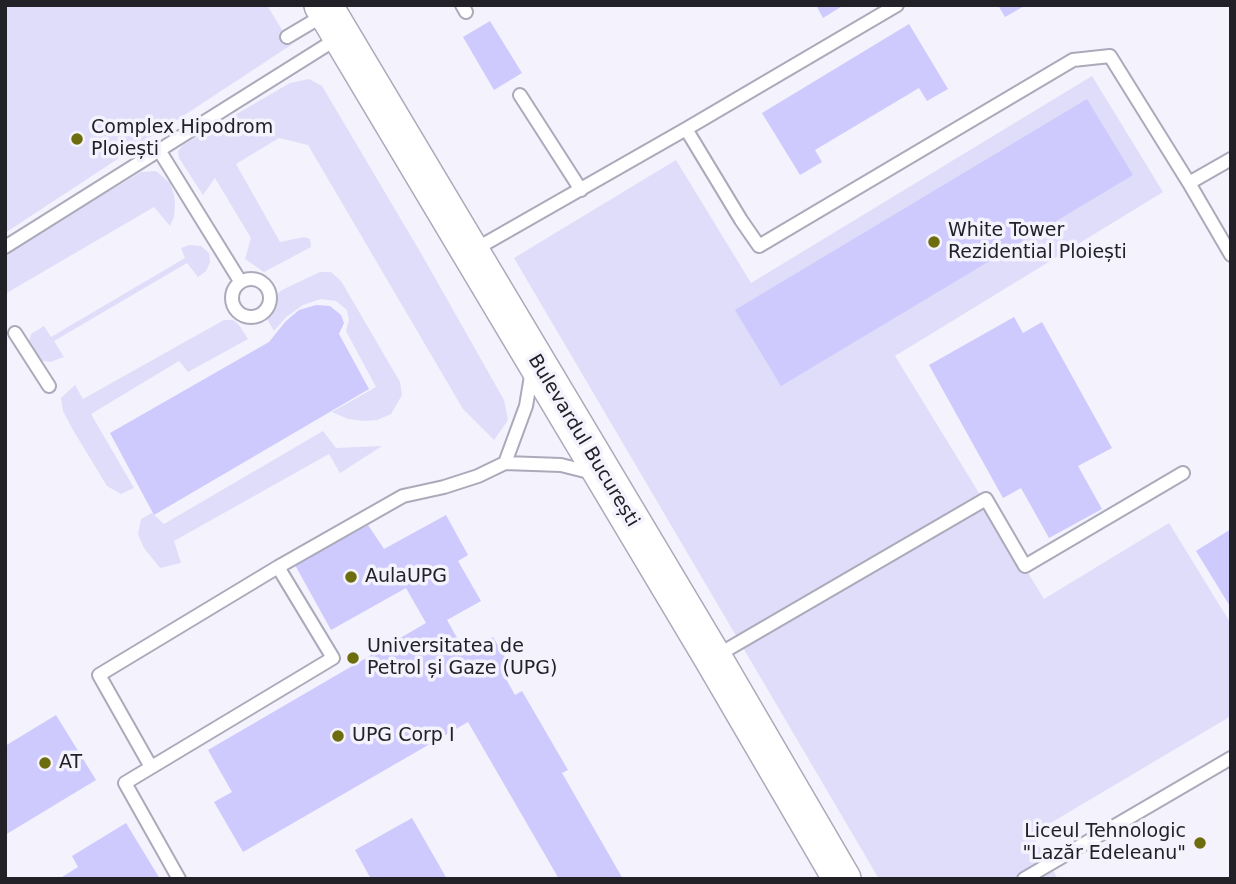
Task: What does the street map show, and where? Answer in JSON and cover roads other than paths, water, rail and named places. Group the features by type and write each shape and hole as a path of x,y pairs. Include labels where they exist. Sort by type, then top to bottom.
{"main road":[{"name":"Bulevardul București","path":"330,18 842,879"}],"lane":[{"path":"471,252 897,5"},
{"path":"286,37 330,18"},
{"path":"5,247 159,150 330,18"},
{"path":"686,129 759,246 1073,60 1110,57 1231,255"},
{"path":"520,95 581,190"},
{"path":"159,150 240,281"},
{"path":"1189,183 1231,159"},
{"path":"15,333 49,386"},
{"path":"505,463 526,406 534,359"},
{"path":"151,767 99,675 278,567 404,496 478,476 505,463 561,465 603,475"},
{"path":"713,658 986,499 1025,566 1183,473"},
{"path":"180,879 125,783 333,658 278,567"},
{"path":"1024,879 1231,758"}],"place":[{"name":"Complex Hipodrom Ploiești","path":"77,139"},
{"name":"White Tower Rezidential Ploiești","path":"934,242"},
{"name":"AulaUPG","path":"351,577"},
{"name":"Universitatea de Petrol și Gaze (UPG)","path":"353,658"},
{"name":"UPG Corp I","path":"338,736"},
{"name":"AT","path":"45,763"},
{"name":"Liceul Tehnologic \"Lazăr Edeleanu\"","path":"1200,843"}]}
